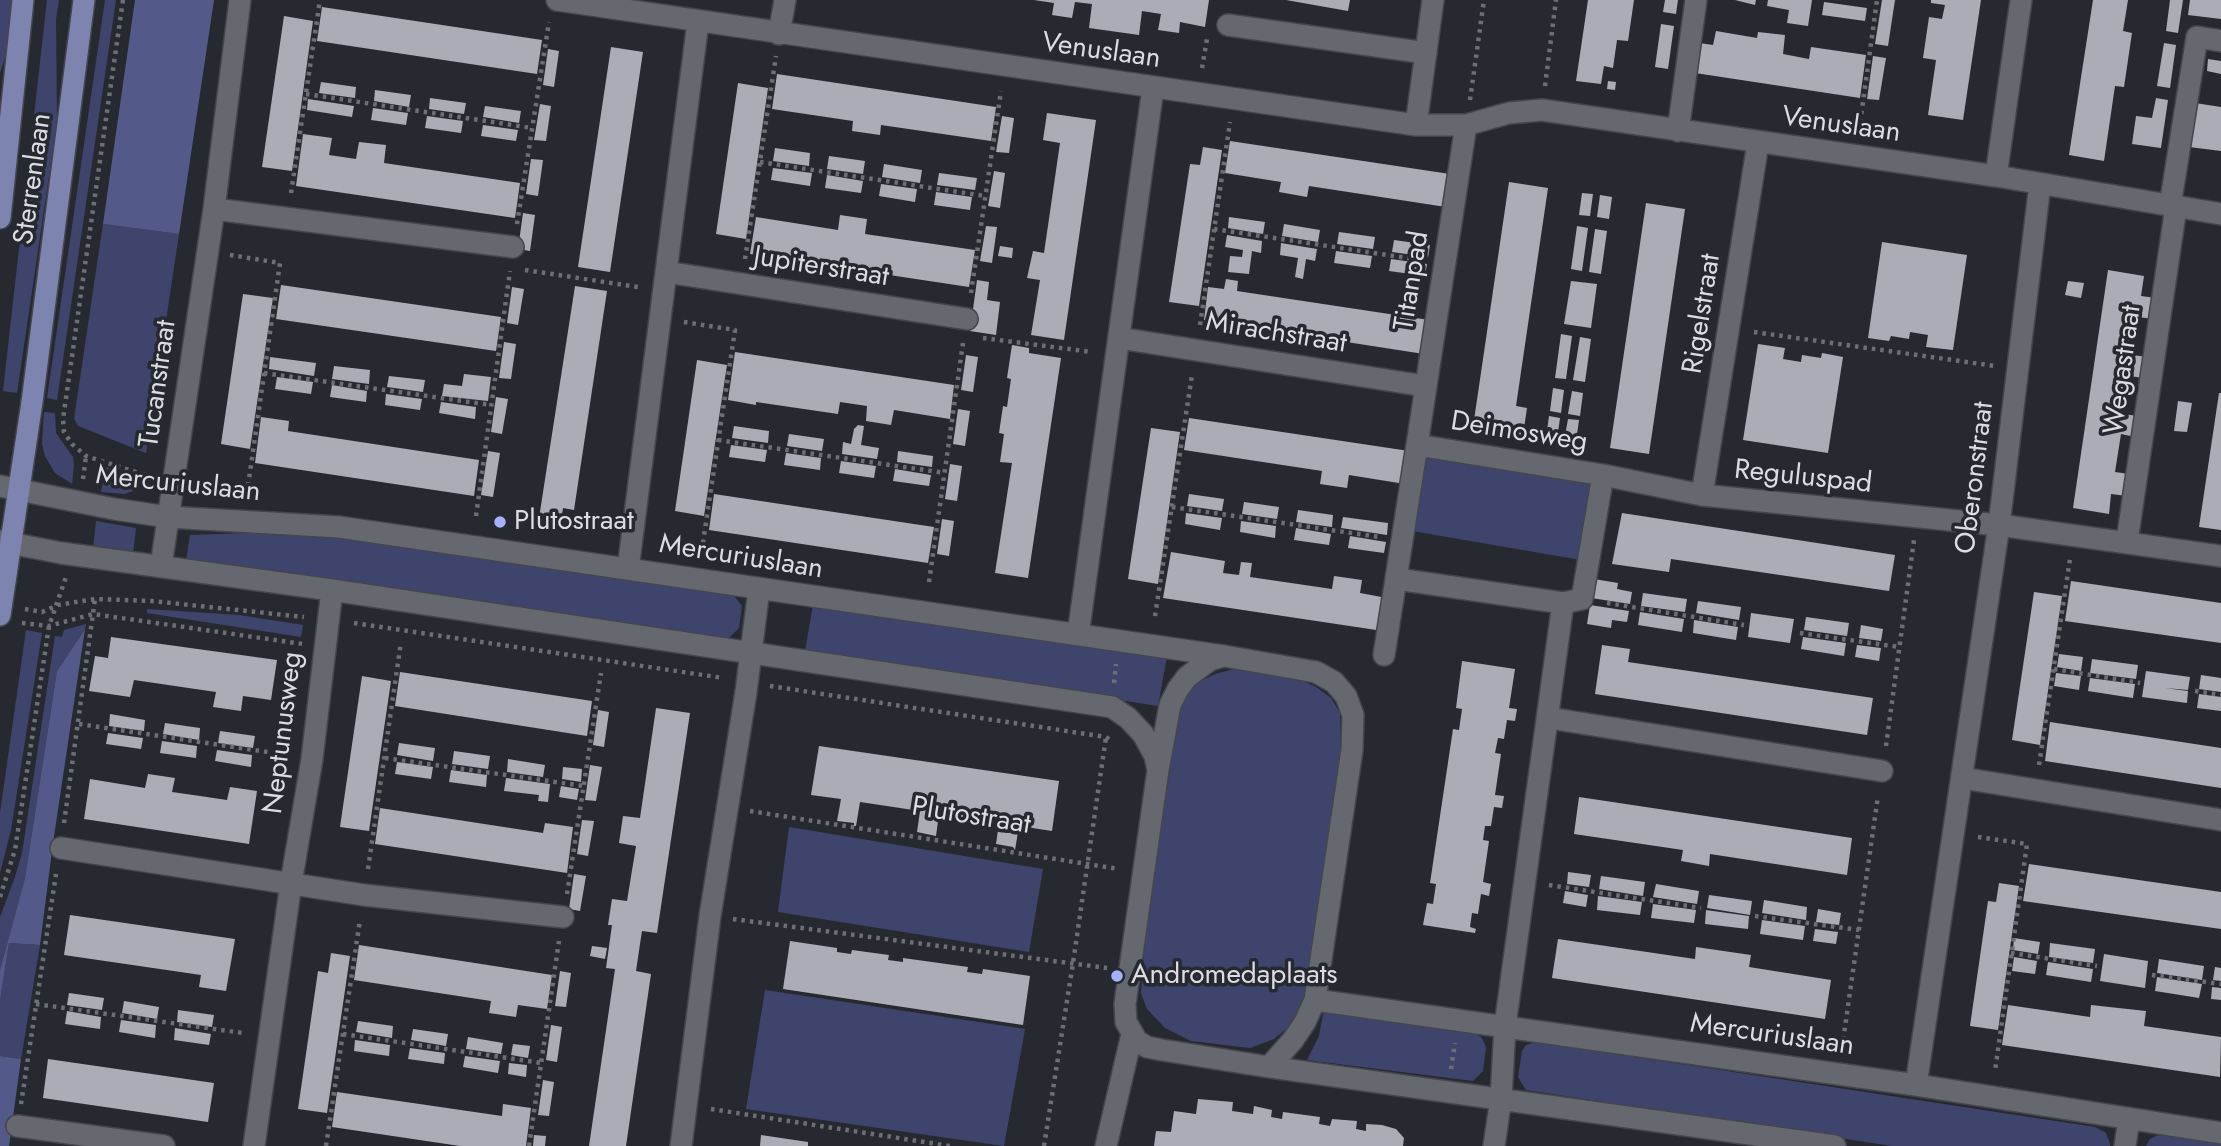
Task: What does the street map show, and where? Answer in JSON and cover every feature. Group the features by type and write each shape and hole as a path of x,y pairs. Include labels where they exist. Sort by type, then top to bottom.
{"main road":[{"name":"Sterrenlaan","path":"0,218 23,0"},
{"name":"Sterrenlaan","path":"6,618 6,542 10,488 71,116 84,0"}],"street":[{"name":"Tucanstraat","path":"161,566 214,209 240,0"},
{"name":"Venuslaan","path":"556,0 1416,125 1466,125 1509,113 1542,110 1996,176 2221,214"},
{"path":"779,34 785,0"},
{"path":"1416,125 1433,0"},
{"path":"1678,131 1696,0"},
{"path":"1996,176 2021,0"},
{"path":"628,569 698,22"},
{"path":"1218,26 1426,53"},
{"path":"2173,206 2197,37 2221,41"},
{"path":"1078,635 1153,88"},
{"name":"Titanpad","path":"1417,446 1466,125"},
{"name":"Rigelstraat","path":"1702,495 1758,142"},
{"name":"Oberonstraat","path":"1916,1085 1999,525 2040,184"},
{"name":"Wegastraat","path":"2127,541 2173,206"},
{"path":"214,209 513,247"},
{"name":"Jupiterstraat","path":"665,282 742,284 973,328"},
{"name":"Mirachstraat","path":"1118,346 1425,386"},
{"name":"Deimosweg","path":"1384,655 1417,446 1603,475 1572,601 1549,718 1505,1026 1501,1098 1494,1146"},
{"name":"Reguluspad","path":"1603,475 1702,495 1999,525"},
{"name":"Mercuriuslaan","path":"10,488 168,517 339,527 1224,656 1316,672 1334,682 1346,696 1353,715 1352,750 1315,1000 1305,1022 1269,1067"},
{"path":"1999,525 2221,556"},
{"path":"6,542 58,552 332,590 1112,708 1128,718 1143,734 1155,756 1157,770"},
{"path":"1397,579 1572,601"},
{"path":"681,1146 710,915 746,692 759,589"},
{"name":"Neptunusweg","path":"256,1146 291,883 312,759 332,590"},
{"path":"1224,656 1210,660 1200,667 1178,689 1170,705 1157,770 1125,1004 1126,1021 1137,1041 1147,1047 1269,1067 1835,1146"},
{"path":"1549,718 1882,771"},
{"path":"1962,778 2221,820"},
{"path":"61,848 364,895 563,917"},
{"name":"Mercuriuslaan","path":"1315,1000 1916,1085 2221,1133"},
{"path":"1106,1146 1132,1034"},
{"path":"2125,1146 2129,1119"},
{"path":"17,1126 164,1146"}],"path":[{"path":"86,456 72,444 64,432 64,407 123,0"},
{"path":"288,219 320,0"},
{"path":"1466,125 1483,0"},
{"path":"1542,110 1556,0"},
{"path":"1856,156 1877,0"},
{"path":"1197,94 1218,26"},
{"path":"742,284 779,34"},
{"path":"306,94 532,128"},
{"path":"760,162 985,196"},
{"path":"1214,229 1443,264"},
{"path":"207,252 280,263 248,486"},
{"path":"523,269 665,282"},
{"path":"660,318 735,330 702,549"},
{"path":"973,328 1118,346"},
{"path":"1729,328 2017,369"},
{"path":"264,373 491,405"},
{"path":"718,440 945,472"},
{"path":"1172,507 1403,541"},
{"path":"2035,790 2074,534"},
{"path":"17,1126 61,848 95,599"},
{"path":"1572,601 1744,625"},
{"path":"0,897 15,850 49,626 58,605"},
{"path":"6,618 49,626 93,614 324,647"},
{"path":"1800,633 1899,647"},
{"path":"1044,1146 1112,708 1118,641"},
{"path":"2054,670 2140,683"},
{"path":"2194,691 2221,695"},
{"path":"79,724 312,759"},
{"path":"385,758 584,786"},
{"name":"Plutostraat","path":"726,807 1123,869"},
{"path":"1954,833 2027,844 1995,1071"},
{"path":"1524,881 1701,908"},
{"path":"710,915 1107,968"},
{"path":"1755,916 1859,930"},
{"path":"2011,953 2097,967"},
{"path":"2152,975 2221,984"},
{"path":"36,1004 269,1037"},
{"path":"1448,1091 1459,1019"},
{"path":"343,1034 542,1063"},
{"path":"686,1105 950,1146"}],"shaded area":[{"path":"0,0 16,0 9,46 0,73"},
{"path":"47,0 59,0 56,19 57,121 17,393 3,391"},
{"path":"105,0 116,0 57,400 47,398"},
{"path":"135,0 214,0 179,234 103,224"},
{"path":"103,224 179,234 146,453 78,426 74,419"},
{"path":"44,412 55,413 56,433 73,457 72,484 55,473 45,456 42,444"},
{"path":"1423,455 1593,480 1581,560 1412,531"},
{"path":"106,467 143,483 136,490 124,494 101,492"},
{"path":"96,521 136,528 133,554 93,549"},
{"path":"300,531 723,591 734,596 742,606 739,628 729,638 717,639 186,561 190,535"},
{"path":"813,605 1167,656 1158,706 805,651"},
{"path":"147,609 239,615 303,625 301,637 147,613"},
{"path":"86,624 57,671 25,878 0,970 0,917 22,853 55,636 62,637 64,630"},
{"path":"85,629 40,945 9,943 0,1001 0,970 25,878 57,671"},
{"path":"26,630 42,633 11,830 0,873 0,813"},
{"path":"1238,668 1298,679 1331,698 1340,713 1341,754 1304,999 1292,1024 1274,1039 1250,1048 1191,1041 1165,1028 1147,1009 1141,993 1146,927 1180,704 1197,683 1215,674"},
{"path":"789,827 1043,869 1029,952 778,912"},
{"path":"9,943 40,945 21,1059 0,1056 0,1001"},
{"path":"765,990 1025,1029 1004,1146 746,1109"},
{"path":"1324,1009 1476,1034 1482,1038 1486,1047 1483,1071 1473,1081 1307,1060 1319,1036"},
{"path":"1536,1042 2095,1127 2106,1133 2110,1146 1892,1146 1526,1090 1518,1077 1522,1051 1526,1045"},
{"path":"0,1056 21,1059 9,1146 0,1146"},
{"path":"2158,1135 2221,1143 2221,1146 2146,1146 2150,1139"}],"building":[{"path":"1034,0 1209,0 1205,27 1180,22 1179,33 1158,30 1161,14 1142,11 1139,35 1089,28 1092,4 1075,2 1072,18 1052,15 1054,3"},
{"path":"1286,0 1350,0 1348,11"},
{"path":"1588,0 1634,0 1628,41 1617,40 1613,68 1604,66 1601,84 1576,81"},
{"path":"1665,0 1678,0 1676,14 1663,12"},
{"path":"1735,0 1756,0 1755,5"},
{"path":"1768,0 1812,0 1808,26 1787,23 1789,10 1767,6"},
{"path":"1882,0 1895,0 1888,46 1875,44"},
{"path":"1931,0 1981,0 1963,120 1928,115 1936,60 1923,58 1929,17 1942,19 1945,5 1931,3"},
{"path":"2093,0 2128,0 2123,31 2132,33 2124,87 2115,86 2104,161 2069,155"},
{"path":"2170,0 2183,0 2178,33 2166,31"},
{"path":"2190,0 2221,0 2221,19 2188,15"},
{"path":"1824,2 1867,8 1865,21 1822,15"},
{"path":"322,7 542,40 537,74 317,41"},
{"path":"284,16 313,21 292,171 262,167"},
{"path":"1661,24 1674,26 1668,69 1655,67"},
{"path":"1716,31 1757,38 1758,32 1785,35 1783,54 1809,59 1811,47 1866,55 1860,98 1695,73 1699,43 1713,45"},
{"path":"2164,43 2176,45 2170,88 2157,86"},
{"path":"611,47 643,52 610,272 578,267"},
{"path":"548,49 559,51 554,87 543,85"},
{"path":"1873,56 1886,58 1879,100 1867,99"},
{"path":"2208,59 2221,61 2221,74 2207,71"},
{"path":"777,74 996,107 991,141 881,125 880,135 852,131 853,121 772,109"},
{"path":"1608,81 1616,82 1615,90 1607,89"},
{"path":"321,82 356,87 355,98 319,93"},
{"path":"738,83 768,88 746,239 716,234"},
{"path":"375,90 411,95 409,107 374,101"},
{"path":"430,98 466,103 464,114 429,109"},
{"path":"2156,98 2168,100 2161,148 2132,144 2136,116 2152,118"},
{"path":"308,99 354,106 352,117 307,110"},
{"path":"2195,103 2221,107 2221,151 2189,147"},
{"path":"540,104 551,106 546,141 534,140"},
{"path":"485,106 521,111 519,123 483,117"},
{"path":"373,108 408,113 406,125 371,120"},
{"path":"1047,113 1096,120 1064,340 1031,335 1040,280 1027,278 1033,251 1044,253 1060,143 1043,140"},
{"path":"427,116 463,121 461,133 425,128"},
{"path":"1002,116 1014,118 1009,153 996,152"},
{"path":"483,125 518,130 516,141 481,136"},
{"path":"303,134 332,138 329,155 356,159 359,142 386,145 384,163 520,183 515,218 296,186"},
{"path":"1230,141 1450,174 1446,207 1309,186 1307,197 1279,192 1281,182 1225,173"},
{"path":"1203,147 1222,150 1199,306 1169,302 1190,164 1200,165"},
{"path":"775,148 810,153 809,166 773,161"},
{"path":"829,156 865,161 863,174 827,169"},
{"path":"531,159 543,160 538,196 526,194"},
{"path":"884,164 922,170 920,183 882,177"},
{"path":"773,168 812,173 810,186 771,180"},
{"path":"994,171 1005,173 1000,208 988,206"},
{"path":"939,173 977,178 975,190 937,185"},
{"path":"827,175 863,181 861,193 825,188"},
{"path":"1509,182 1548,188 1516,406 1527,408 1523,435 1473,427"},
{"path":"881,184 917,189 915,202 879,196"},
{"path":"936,192 972,197 970,210 934,205"},
{"path":"1582,193 1593,194 1590,216 1579,215"},
{"path":"1600,195 1612,197 1609,219 1597,217"},
{"path":"1646,203 1685,209 1649,454 1610,448"},
{"path":"523,213 535,215 530,251 518,249"},
{"path":"840,215 867,219 865,234 975,250 969,287 750,254 756,217 838,230"},
{"path":"1229,217 1265,222 1263,234 1228,228"},
{"path":"1284,224 1320,230 1318,242 1282,236"},
{"path":"986,226 997,227 992,263 980,261"},
{"path":"1577,226 1588,228 1582,271 1571,269"},
{"path":"1595,229 1607,231 1601,274 1589,272"},
{"path":"1339,232 1375,237 1373,249 1337,244"},
{"path":"1227,235 1262,241 1261,253 1252,251 1249,274 1228,272 1230,256 1242,257 1243,250 1225,247"},
{"path":"1394,240 1430,245 1428,257 1392,252"},
{"path":"1882,242 1967,255 1953,350 1926,347 1928,335 1910,332 1909,339 1891,336 1889,341 1868,338"},
{"path":"1281,243 1317,249 1315,261 1306,259 1303,279 1295,277 1298,258 1280,255"},
{"path":"1000,246 1013,248 1012,258 998,256"},
{"path":"1336,251 1372,256 1370,268 1334,263"},
{"path":"1391,259 1427,264 1425,276 1389,271"},
{"path":"2108,270 2144,276 2141,296 2156,298 2153,319 2138,317 2133,355 2147,357 2144,378 2129,376 2123,414 2138,416 2135,437 2121,434 2115,472 2129,474 2127,496 2111,494 2109,514 2073,508"},
{"path":"1226,279 1238,281 1237,291 1429,320 1424,354 1204,320 1208,287 1224,289"},
{"path":"977,280 989,282 987,300 1000,302 996,335 970,331"},
{"path":"1571,281 1597,284 1591,328 1564,324"},
{"path":"2068,281 2084,283 2081,298 2065,295"},
{"path":"281,285 501,317 496,351 276,319"},
{"path":"575,286 607,291 574,510 563,508 561,522 539,518"},
{"path":"512,287 524,289 518,325 507,323"},
{"path":"243,294 273,298 250,449 221,444"},
{"path":"1561,334 1572,336 1566,379 1555,378"},
{"path":"1580,337 1591,339 1585,382 1573,380"},
{"path":"504,342 516,344 511,379 499,378"},
{"path":"1758,344 1785,348 1783,359 1801,362 1802,355 1821,358 1822,353 1843,357 1828,453 1743,440"},
{"path":"1012,345 1029,348 1029,353 1061,358 1028,578 995,573 1012,463 1000,462 1004,434 999,433 1003,406 1007,407 1011,379 1007,378"},
{"path":"735,352 954,385 950,419 894,410 891,425 866,421 867,406 840,402 838,414 728,400"},
{"path":"966,355 978,357 973,392 961,390"},
{"path":"270,357 316,363 314,376 269,369"},
{"path":"697,360 727,365 704,516 675,511"},
{"path":"334,366 370,370 369,384 332,379"},
{"path":"464,374 491,377 488,401 442,396 444,384 462,386"},
{"path":"389,376 425,380 423,392 387,387"},
{"path":"277,377 313,382 311,394 275,389"},
{"path":"332,385 367,391 366,402 330,397"},
{"path":"1553,388 1564,390 1561,413 1550,411"},
{"path":"1572,391 1583,393 1580,416 1568,414"},
{"path":"2221,393 2221,530 2199,527"},
{"path":"386,394 422,399 420,410 385,405"},
{"path":"496,397 508,399 502,434 491,432"},
{"path":"2178,401 2192,403 2187,432 2174,431"},
{"path":"441,402 476,407 475,419 439,413"},
{"path":"958,409 970,411 965,446 953,444"},
{"path":"1549,416 1560,418 1557,440 1546,438"},
{"path":"261,417 289,421 288,431 479,460 474,496 255,463"},
{"path":"1189,418 1409,451 1405,484 1349,475 1347,488 1320,484 1322,471 1184,450"},
{"path":"1568,419 1579,420 1576,442 1564,441"},
{"path":"858,425 864,426 861,445 879,448 877,459 842,454 843,442 851,444 854,429"},
{"path":"734,426 769,431 768,443 732,438"},
{"path":"1151,428 1180,432 1158,584 1128,579"},
{"path":"789,434 824,439 822,451 787,446"},
{"path":"731,445 767,450 765,462 729,457"},
{"path":"488,451 500,453 493,497 481,495"},
{"path":"898,451 933,456 932,467 897,462"},
{"path":"786,453 821,458 820,470 784,465"},
{"path":"841,461 876,466 874,478 839,473"},
{"path":"950,464 962,466 957,501 945,499"},
{"path":"895,469 931,475 929,486 893,481"},
{"path":"714,494 934,527 928,563 709,530"},
{"path":"1189,494 1224,499 1222,511 1187,506"},
{"path":"1244,502 1279,507 1277,519 1242,514"},
{"path":"1298,510 1333,515 1332,527 1296,522"},
{"path":"1186,513 1222,518 1220,530 1185,524"},
{"path":"1622,513 1895,555 1889,591 1671,559 1669,572 1612,564"},
{"path":"1343,517 1388,523 1387,535 1341,528"},
{"path":"942,519 954,521 949,556 937,554"},
{"path":"1241,521 1276,526 1275,538 1240,532"},
{"path":"1296,528 1331,534 1329,545 1294,540"},
{"path":"1350,536 1386,542 1384,553 1348,548"},
{"path":"1171,552 1225,561 1223,573 1239,575 1241,562 1252,563 1250,577 1332,589 1334,576 1362,580 1360,593 1387,598 1383,631 1163,598"},
{"path":"1594,579 1618,583 1617,589 1632,592 1630,604 1591,598"},
{"path":"2071,581 2221,603 2221,643 2065,621"},
{"path":"2034,592 2062,596 2040,745 2012,740"},
{"path":"1643,593 1687,599 1685,612 1641,606"},
{"path":"1698,601 1741,607 1739,620 1696,613"},
{"path":"1590,605 1629,611 1627,622 1612,620 1611,628 1587,624"},
{"path":"1640,612 1684,619 1682,632 1638,625"},
{"path":"1751,613 1794,619 1790,643 1748,637"},
{"path":"1806,617 1849,623 1847,636 1804,630"},
{"path":"1694,620 1738,627 1736,640 1693,633"},
{"path":"1861,625 1883,629 1881,641 1859,638"},
{"path":"111,637 277,660 271,700 243,696 241,711 213,707 216,692 134,680 130,697 89,691 95,656 108,658"},
{"path":"1803,637 1846,643 1844,656 1801,649"},
{"path":"1602,645 1630,649 1628,662 1873,698 1867,735 1595,694"},
{"path":"1857,645 1881,648 1879,661 1855,657"},
{"path":"2059,654 2083,657 2081,671 2057,667"},
{"path":"2092,659 2138,665 2136,679 2090,673"},
{"path":"1462,661 1515,669 1509,708 1517,709 1515,721 1507,720 1504,739 1498,738 1495,753 1501,754 1495,795 1504,796 1502,808 1494,807 1491,826 1485,826 1483,840 1489,841 1483,882 1491,884 1489,896 1481,894 1478,914 1472,913 1470,927 1476,929 1475,933 1423,925 1427,903 1433,904 1436,884 1430,883 1453,729 1459,730 1462,709 1456,708"},
{"path":"2146,671 2190,677 2188,690 2165,688 2188,691 2187,703 2142,697"},
{"path":"400,672 592,701 587,736 395,706"},
{"path":"2056,673 2081,676 2079,690 2054,686"},
{"path":"2201,675 2221,678 2221,692 2199,689"},
{"path":"362,676 391,681 369,831 340,827"},
{"path":"2090,678 2135,684 2133,698 2088,691"},
{"path":"2199,694 2221,697 2221,711 2197,708"},
{"path":"656,708 690,713 657,933 642,931 636,971 651,974 626,1146 589,1146 615,969 606,968 612,925 608,925 612,899 627,901 636,846 619,843 623,816 640,818"},
{"path":"598,710 609,712 604,747 593,745"},
{"path":"110,714 145,720 144,731 109,726"},
{"path":"2050,722 2221,748 2221,788 2045,761"},
{"path":"165,723 200,728 199,740 163,734"},
{"path":"220,731 255,736 253,748 218,743"},
{"path":"108,733 143,738 141,749 106,744"},
{"path":"162,741 197,746 196,758 160,753"},
{"path":"399,743 435,748 433,761 397,755"},
{"path":"819,746 1059,781 1052,831 1019,826 1015,850 1013,847 996,844 999,823 939,814 936,836 917,832 920,811 860,802 856,826 854,823 837,821 841,799 811,795"},
{"path":"217,750 252,755 251,767 215,761"},
{"path":"454,751 490,756 488,769 452,764"},
{"path":"508,759 545,765 543,777 507,772"},
{"path":"397,762 433,767 431,779 395,774"},
{"path":"590,765 602,767 596,801 585,800"},
{"path":"563,767 582,769 581,782 562,779"},
{"path":"451,770 487,775 486,787 449,782"},
{"path":"148,774 175,778 172,792 227,800 230,787 257,791 249,844 84,819 90,779 145,788"},
{"path":"506,778 550,784 548,802 538,801 539,795 504,791"},
{"path":"561,786 579,789 577,800 559,797"},
{"path":"1579,797 1852,838 1847,875 1710,854 1709,866 1681,861 1683,850 1574,834"},
{"path":"380,808 543,833 545,823 573,827 567,873 375,844"},
{"path":"582,820 594,821 588,856 577,854"},
{"path":"2029,864 2221,892 2221,929 2023,901"},
{"path":"1568,872 1591,875 1589,887 1567,884"},
{"path":"574,874 586,876 580,911 569,909"},
{"path":"1601,876 1645,882 1643,896 1599,889"},
{"path":"1999,883 2019,886 1998,1030 1970,1026 1988,901 1996,902"},
{"path":"1656,884 1699,891 1697,904 1653,897"},
{"path":"1565,891 1588,895 1586,907 1563,903"},
{"path":"1709,895 1752,901 1750,915 1707,908"},
{"path":"1598,896 1642,902 1640,915 1597,910"},
{"path":"1764,900 1807,907 1806,920 1762,913"},
{"path":"1653,904 1696,910 1694,923 1651,918"},
{"path":"1818,909 1841,913 1839,925 1816,922"},
{"path":"1706,910 1749,916 1748,929 1705,924"},
{"path":"70,915 235,939 226,991 199,987 201,975 64,955"},
{"path":"1762,920 1805,926 1803,940 1760,934"},
{"path":"1815,929 1838,932 1836,944 1813,941"},
{"path":"2014,938 2040,942 2038,954 2013,950"},
{"path":"1558,939 1695,959 1696,947 1751,955 1749,967 1831,980 1825,1019 1552,978"},
{"path":"790,941 837,948 837,952 851,954 852,950 889,955 888,960 903,962 903,958 968,967 967,972 982,974 983,969 1030,976 1023,1025 783,989"},
{"path":"2050,943 2095,949 2093,963 2049,957"},
{"path":"359,945 552,975 547,1009 518,1005 516,1017 489,1013 491,1001 354,980"},
{"path":"592,946 607,948 605,959 590,956"},
{"path":"331,953 350,956 327,1113 298,1109 318,971 328,973"},
{"path":"2104,954 2148,961 2145,988 2100,981"},
{"path":"2014,957 2037,961 2035,974 2012,971"},
{"path":"2159,959 2204,966 2202,980 2157,973"},
{"path":"2048,962 2093,969 2091,982 2046,975"},
{"path":"2215,967 2221,968 2221,981 2213,980"},
{"path":"560,971 571,973 566,1007 555,1006"},
{"path":"2157,977 2202,984 2199,998 2155,991"},
{"path":"2212,987 2221,988 2221,1000 2211,999"},
{"path":"69,993 104,998 102,1010 67,1005"},
{"path":"124,1001 159,1007 157,1019 122,1013"},
{"path":"2008,1005 2090,1017 2091,1005 2146,1011 2144,1026 2221,1037 2220,1077 2002,1045"},
{"path":"178,1010 214,1015 212,1027 177,1022"},
{"path":"67,1011 101,1017 100,1029 65,1024"},
{"path":"121,1020 156,1025 155,1038 119,1032"},
{"path":"358,1021 393,1026 392,1038 356,1032"},
{"path":"551,1025 562,1027 557,1062 546,1060"},
{"path":"175,1028 211,1034 209,1045 174,1040"},
{"path":"413,1029 448,1034 446,1046 411,1040"},
{"path":"468,1037 503,1043 501,1054 466,1049"},
{"path":"355,1040 390,1045 389,1056 354,1051"},
{"path":"513,1044 530,1046 528,1058 511,1055"},
{"path":"410,1048 445,1053 444,1064 408,1059"},
{"path":"465,1056 500,1061 498,1073 463,1067"},
{"path":"48,1059 214,1083 208,1122 43,1098"},
{"path":"509,1063 527,1065 526,1077 508,1074"},
{"path":"543,1080 554,1082 549,1116 538,1115"},
{"path":"337,1092 502,1116 503,1104 531,1108 526,1146 460,1146 332,1127"},
{"path":"1198,1099 1233,1102 1232,1111 1253,1114 1254,1106 1272,1110 1271,1117 1282,1119 1283,1112 1320,1117 1319,1124 1330,1126 1332,1119 1357,1121 1356,1129 1366,1131 1366,1124 1382,1125 1396,1129 1404,1138 1403,1146 1154,1146 1156,1131 1171,1132 1174,1111 1196,1114"},
{"path":"534,1135 546,1136 545,1146 533,1146"},
{"path":"761,1135 808,1142 808,1146 760,1146"}],"place":[{"name":"Plutostraat","path":"500,522"},
{"name":"Andromedaplaats","path":"1117,976"}]}
